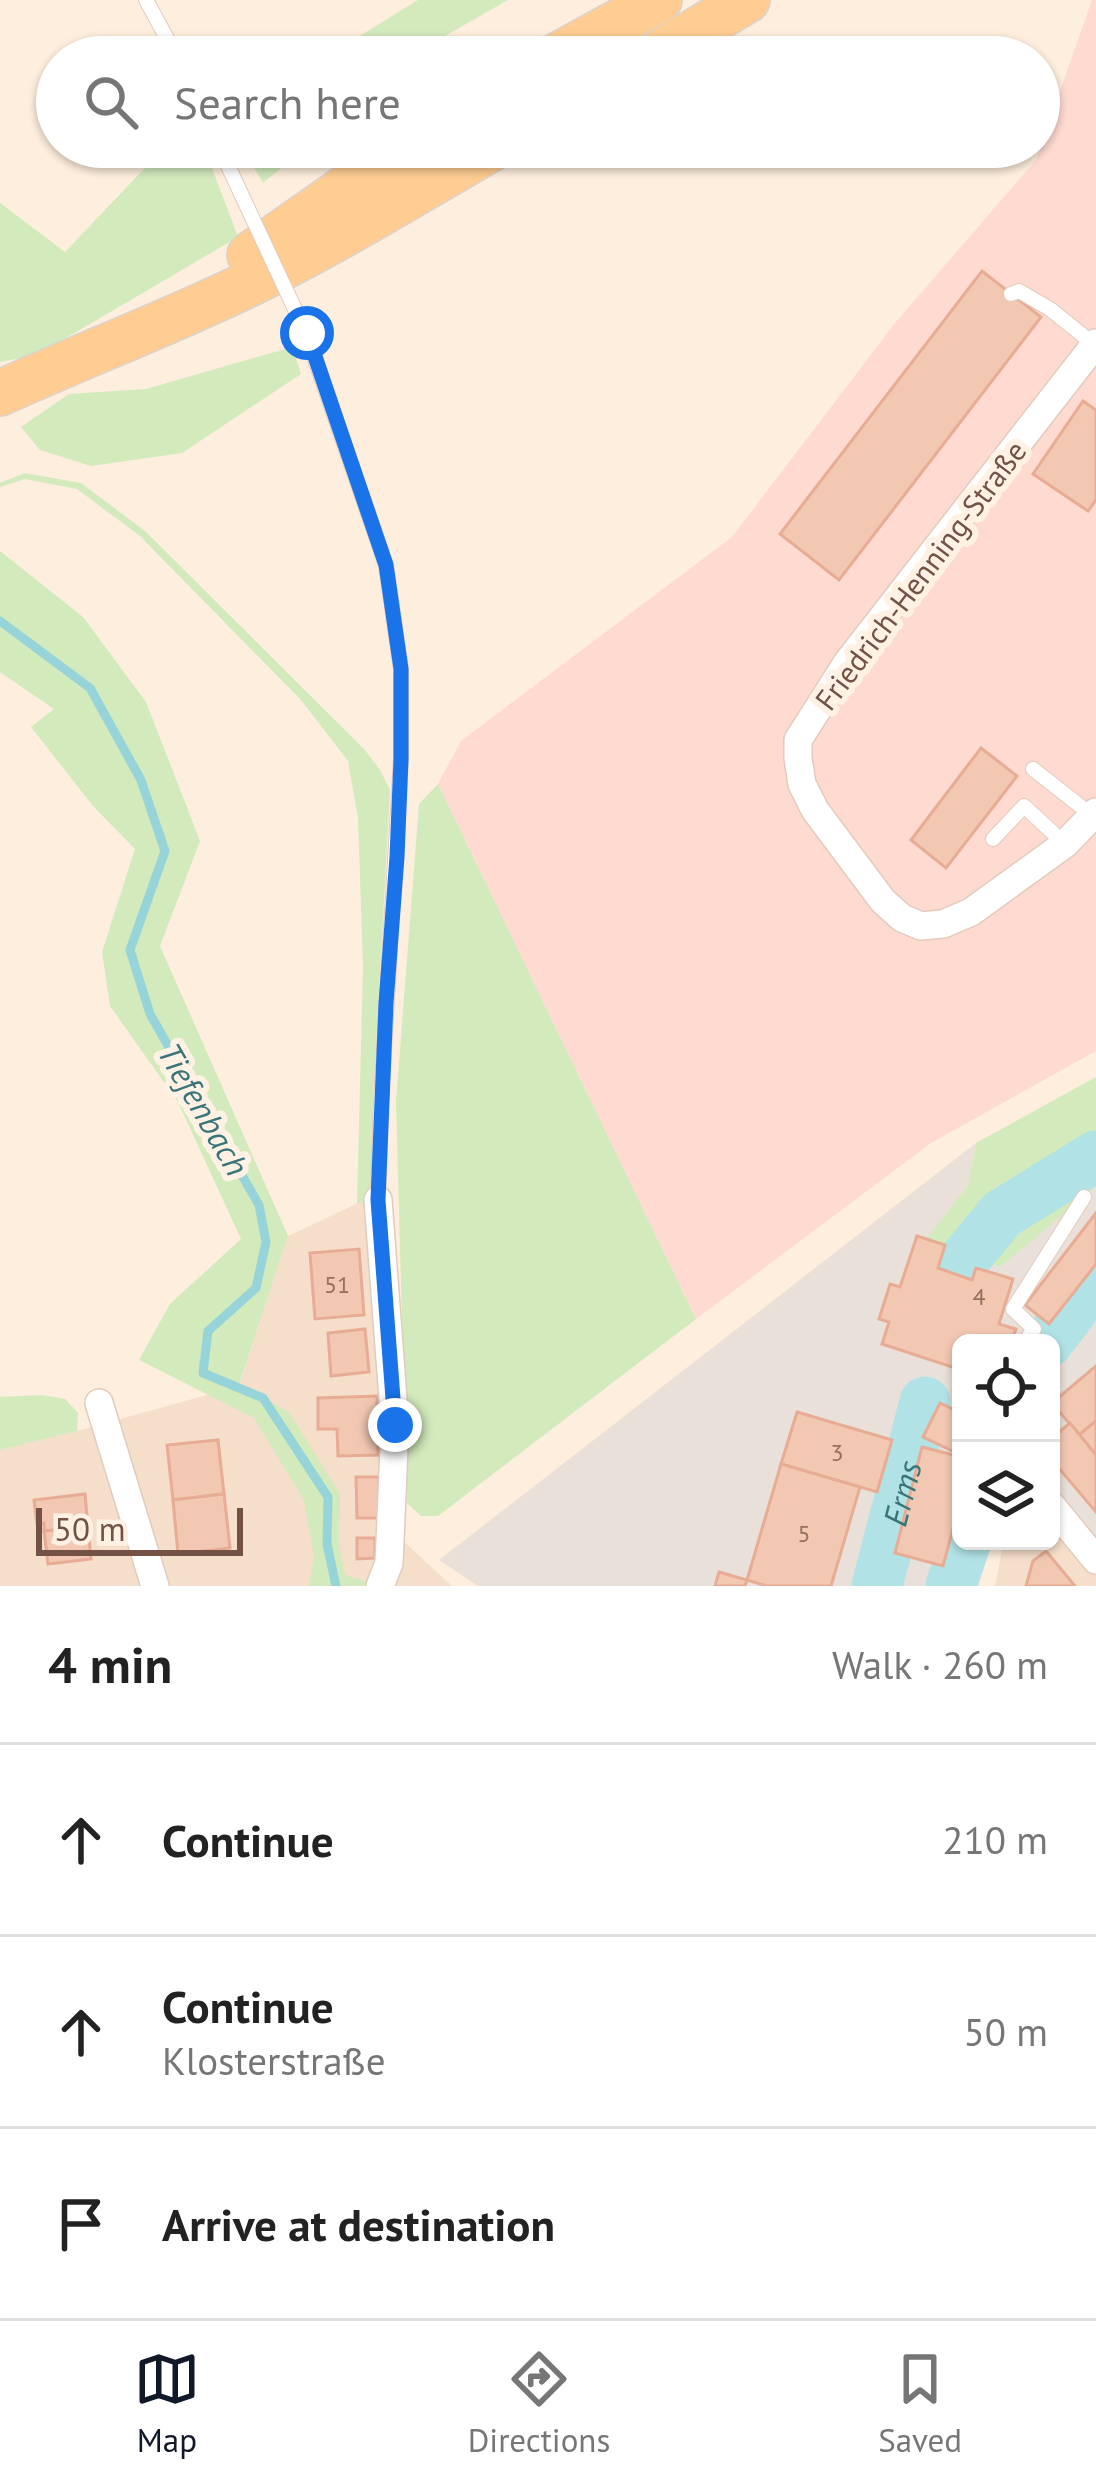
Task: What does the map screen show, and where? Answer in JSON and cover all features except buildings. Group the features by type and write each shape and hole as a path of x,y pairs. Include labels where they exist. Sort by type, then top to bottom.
{"main road":[{"path":"593,36 659,0"},
{"path":"688,36 747,0"},
{"path":"118,342 374,168"},
{"path":"0,394 259,279 457,168"}],"street":[{"name":"Friedrich-Henning-Straße","path":"1094,814 1065,844 971,912 943,924 921,926 902,918 883,901 815,810 802,784 798,740 847,663 1095,345"},
{"path":"378,1200 395,1425 388,1563 380,1585"},
{"path":"99,1403 155,1586"},
{"path":"1060,1516 1096,1560"}],"lane":[{"path":"146,0 166,36"},
{"path":"229,168 307,333 386,565 401,669 401,759 378,1200"},
{"path":"1011,293 1018,291 1035,299 1095,345"},
{"path":"1033,769 1094,814"},
{"path":"993,839 1024,806 1065,844"},
{"path":"1030,1334 1034,1329 1013,1309 1084,1197"}],"shaded area":[{"path":"1092,0 1096,0 1096,1051 931,1143 696,1319 438,784 461,741 732,537 895,323 1029,168 1060,168 1060,91"},
{"path":"976,1143 968,1185 928,1237 999,1267 1096,1187 1096,1577 1060,1538 1060,1334 952,1334 955,1550 946,1586 478,1586 439,1560"},
{"path":"388,1189 399,1537 452,1586 0,1586 0,1450 239,1386 288,1236"},
{"path":"1060,1538 1096,1577 1096,1586 995,1586 1002,1550 1060,1550"}],"green space":[{"path":"418,0 508,0 445,36 360,36"},
{"path":"145,168 212,168 238,237 37,355 0,362 0,203 65,252"},
{"path":"254,168 281,168 263,183"},
{"path":"292,347 301,374 182,453 91,466 40,450 21,427 69,394 146,389"},
{"path":"25,473 81,483 145,531 364,749 390,790 373,1101 373,1196 357,1204 363,967 358,818 348,761 301,700 140,536 77,489 25,479 0,487"},
{"path":"0,551 83,617 146,702 200,841 160,946 288,1236 239,1385 289,1412 340,1494 339,1545 345,1575 370,1586 309,1586 314,1557 304,1500 254,1418 139,1360 170,1304 241,1239 178,1102 110,1006 102,952 135,849 93,806 31,727 54,709 0,672"},
{"path":"438,784 696,1319 438,1516 421,1516 407,1503 396,1101 419,804"},
{"path":"1096,1077 1096,1187 1000,1267 927,1238 968,1185 976,1143"},
{"path":"0,1397 65,1399 78,1413 77,1431 0,1450"}],"waterway":[{"name":"Tiefenbach","path":"0,621 90,688 141,780 165,851 130,950 150,1014 259,1205 266,1242 256,1288 208,1331 203,1373 263,1398 328,1497 327,1544 336,1586"},
{"name":"Erms","path":"959,1266 1002,1214 1096,1156"},
{"name":"Erms","path":"1054,1334 1096,1279"},
{"name":"Erms","path":"877,1586 925,1402"},
{"name":"Erms","path":"951,1586 963,1550"}],"route":[{"path":"307,333 386,565 401,669 397,857 378,1200 395,1425"}]}
